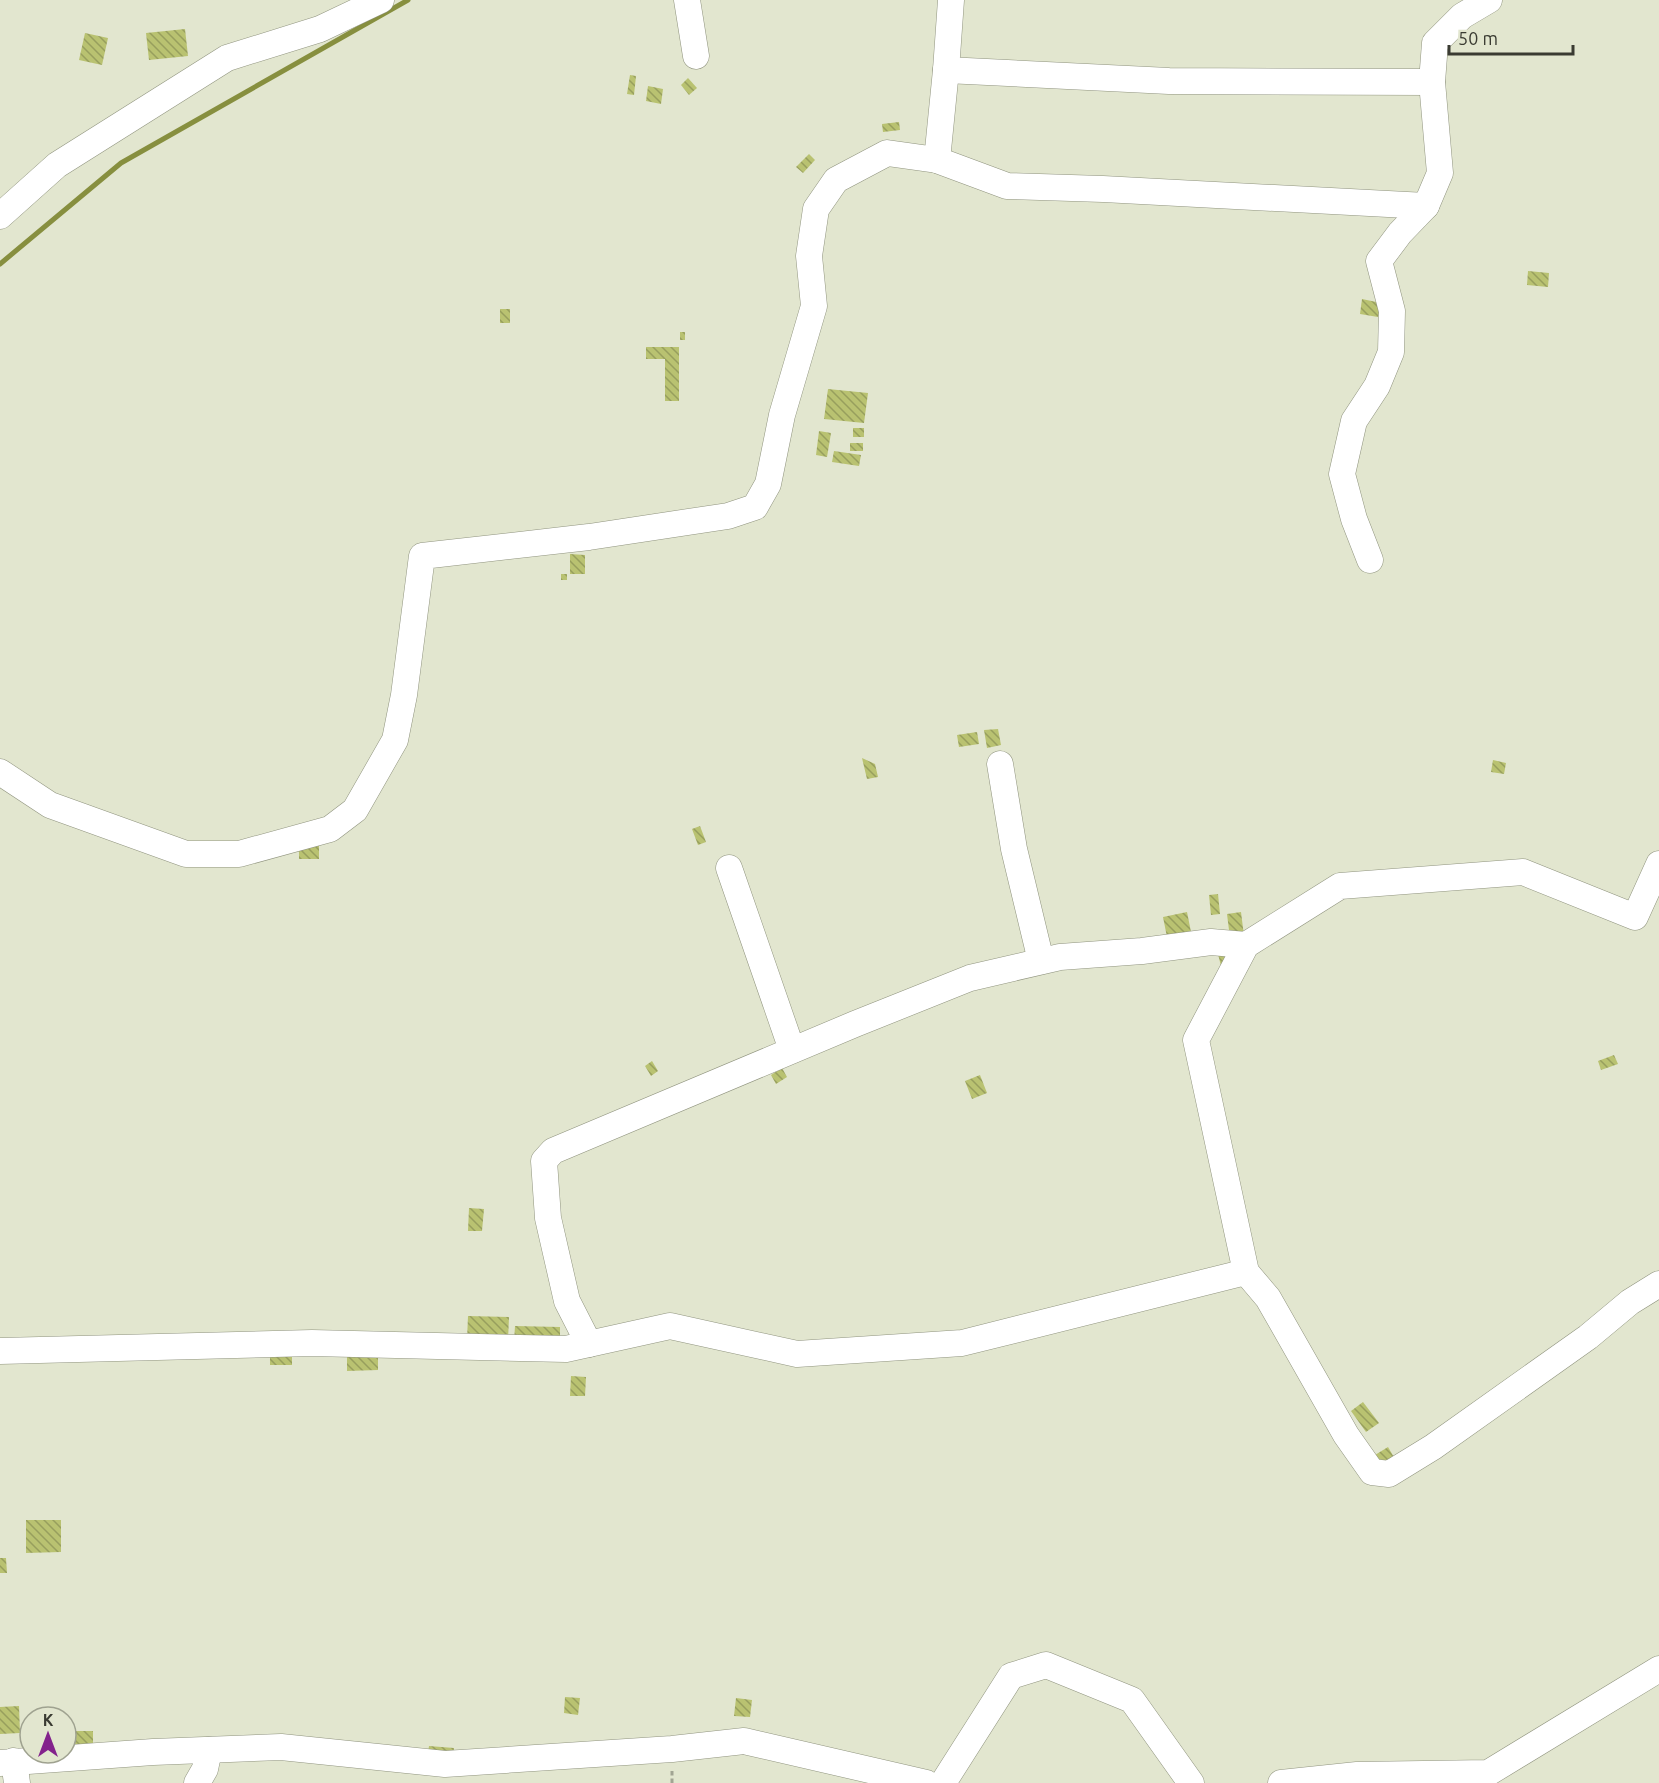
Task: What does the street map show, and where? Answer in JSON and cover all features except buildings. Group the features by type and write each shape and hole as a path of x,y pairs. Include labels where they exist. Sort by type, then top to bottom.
{"street":[{"path":"0,216 57,165 226,58 320,29 381,0"},
{"path":"687,0 696,56"},
{"path":"937,160 951,0"},
{"path":"1370,560 1354,519 1342,474 1354,422 1377,386 1391,352 1392,311 1379,261 1400,233 1426,206 1440,173 1432,82 1435,43 1462,16 1489,0"},
{"path":"946,70 1169,81 1432,82"},
{"path":"0,772 50,805 186,854 239,854 330,829 356,810 395,740 404,695 422,556 600,535 728,516 755,507 768,484 782,415 814,306 809,256 816,209 836,180 887,153 937,160 1007,186 1426,206"},
{"path":"1000,764 1014,849 1041,961"},
{"path":"1659,864 1635,917 1522,873 1340,886 1246,945 1196,1040 1246,1272 1268,1298 1340,1426 1372,1472 1389,1473 1433,1447 1588,1337 1630,1302 1659,1284"},
{"path":"729,868 792,1050"},
{"path":"590,1344 567,1301 548,1218 544,1161 553,1151 970,978 1060,957 1142,951 1211,942 1246,945"},
{"path":"0,1351 312,1343 566,1349 670,1326 797,1354 962,1343 1246,1272"},
{"path":"943,1783 1011,1676 1046,1665 1132,1700 1191,1783"},
{"path":"1281,1783 1358,1775 1488,1773 1659,1669"},
{"path":"6,1774 153,1752 281,1747 445,1764 744,1742 926,1783"},
{"path":"197,1783 205,1769 209,1750"}],"waterway":[{"path":"0,264 121,163 408,0"}]}
